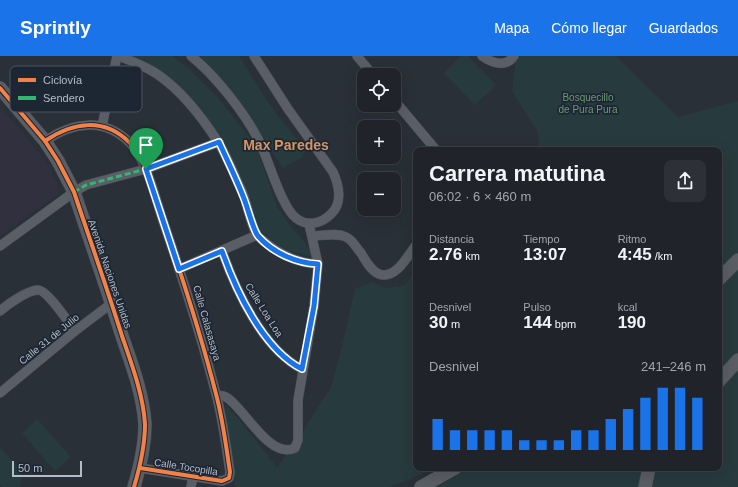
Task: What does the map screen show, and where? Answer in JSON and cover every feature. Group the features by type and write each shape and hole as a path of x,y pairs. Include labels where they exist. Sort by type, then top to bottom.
{"street":[{"path":"116,66 118,56 136,62 172,86 190,104 219,142 244,196 257,235 274,249 289,258 300,262 318,264"},
{"path":"191,56 199,62 223,89 246,118 258,138 288,209 295,218 309,224 326,220 334,211 339,198 337,180 333,172 288,109 254,56"},
{"path":"357,56 367,68"},
{"path":"482,56 491,62 504,63 511,61 514,56"},
{"name":"Avenida Naciones Unidas","path":"0,88 10,100"},
{"path":"401,108 433,147"},
{"name":"Avenida Naciones Unidas","path":"20,112 45,141 58,161 74,192 138,385 143,407 145,426 142,459 134,487"},
{"path":"102,126 105,112"},
{"name":"Calle Calasasaya","path":"45,141 65,129 92,124 102,126 117,132 131,144 146,169 179,269 216,396 230,472 229,478"},
{"path":"0,246 74,192 86,185 146,169 219,142"},
{"path":"216,396 222,395 231,400 258,432 272,444 281,449 291,450 295,448 298,440 298,400 302,369 314,306 318,264 309,224"},
{"path":"179,269 257,235"},
{"path":"312,236 336,235 347,238 353,242 373,269 379,274 386,275 397,270 413,249"},
{"name":"Calle Loa Loa","path":"222,251 230,276 258,325 274,347 290,363 302,369"},
{"path":"722,276 738,260"},
{"path":"0,310 27,294 38,290 42,291 75,331"},
{"name":"Calle 31 de Julio","path":"0,392 112,303"},
{"path":"722,378 738,360"},
{"name":"Calle Tocopilla","path":"140,468 222,481 229,478"},
{"path":"421,487 450,471"},
{"path":"645,487 648,471"},
{"path":"191,487 193,477"}],"shaded area":[{"path":"0,107 16,124 49,166 57,183 58,194 0,236"}],"green space":[{"path":"130,56 172,56 188,68 218,98 255,144 277,207 303,240 314,257 282,249 258,229 234,163 221,137 194,104 166,78 143,60"},
{"path":"200,56 239,56 271,107 305,149 303,157 283,168 247,114"},
{"path":"461,56 468,56 496,85 475,105 444,73"},
{"name":"Bosquecillo de Pura Pura","path":"516,56 616,56 678,117 738,101 738,487 436,487 456,476 453,471 722,471 722,147 536,147 539,144 537,131 512,91"},
{"path":"413,274 413,471 428,471 390,487 235,487 225,404 277,467 303,431 331,387 355,289 372,282 385,288 404,286"},
{"path":"37,419 71,457 55,471 22,433"},
{"path":"0,447 21,471 21,485 19,487 3,487 0,484"}],"marked path":[{"path":"74,192 86,185 146,169"}],"cycle path":[{"path":"0,88 10,100"},
{"path":"20,112 45,141 58,161 74,192 136,380 144,413 145,432 140,464 134,487"},
{"path":"45,141 77,126 99,126 110,129 120,135 136,150 141,158 153,189 204,350 221,414 230,472 229,478 222,481 140,468"}],"district":[{"name":"Max Paredes","path":"286,145"}],"route":[{"path":"219,142 244,196 257,235 274,249 289,258 300,262 318,264 314,306 302,369 290,363 274,347 258,325 230,276 222,251 179,269 146,169 219,142"}]}
